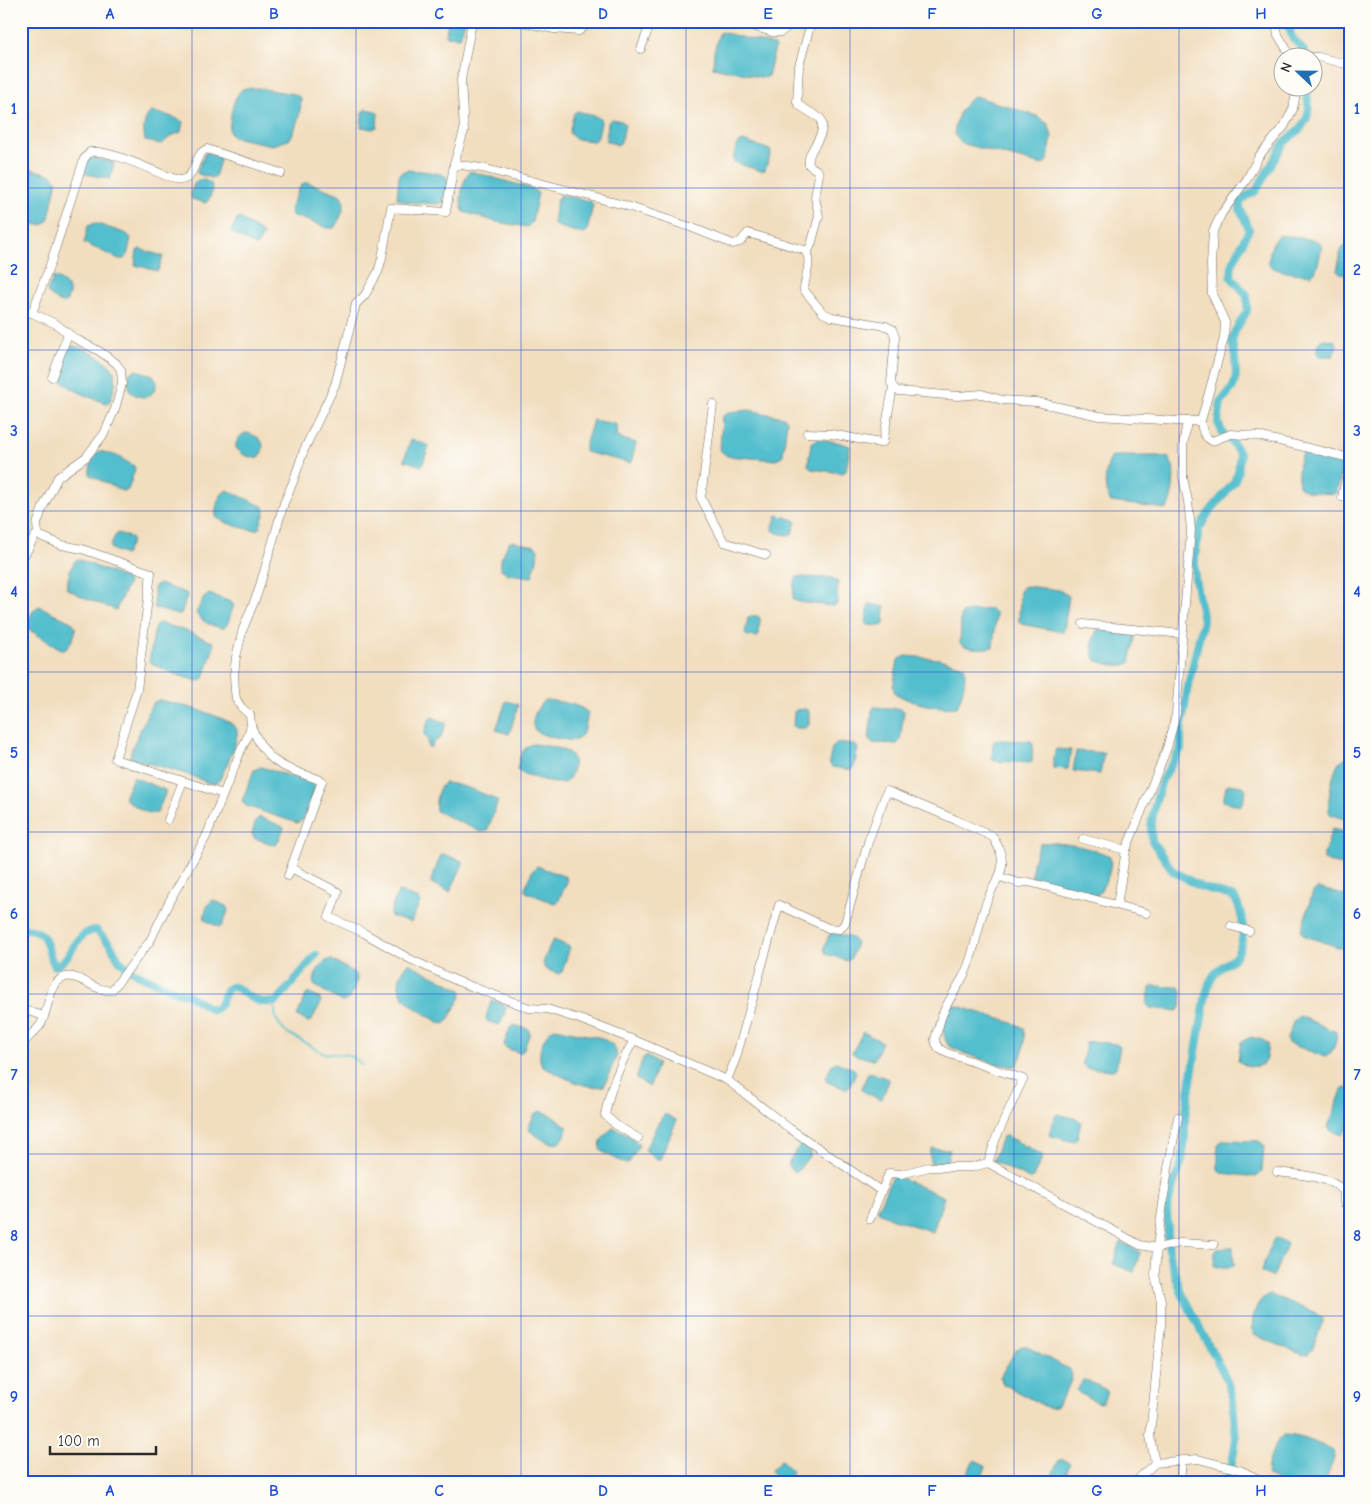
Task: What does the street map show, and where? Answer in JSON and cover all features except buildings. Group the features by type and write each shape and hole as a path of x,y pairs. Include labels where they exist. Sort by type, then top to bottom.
{"street":[{"path":"21,1047 41,1023 54,985 60,980 74,977 104,991 112,990 153,936 170,900 206,838 250,726 250,715 241,707 236,699 234,675 236,657 243,629 263,577 284,503 304,450 335,386 356,304 365,295 378,272 391,208 446,212 454,164 464,131 461,80 471,27 478,21"},
{"path":"517,21 554,29 579,31 592,21"},
{"path":"641,49 651,21"},
{"path":"736,21 772,32 781,32 794,22 810,26 799,66 797,102 800,106 821,119 823,128 818,143 808,158 809,165 818,171 819,175 815,197 819,216 807,253"},
{"path":"1276,21 1278,35 1286,48"},
{"path":"1324,58 1350,65"},
{"path":"1295,98 1293,109 1284,127 1259,156 1247,179 1222,213 1213,230 1212,294 1225,322 1224,338 1201,421 1205,437 1212,441 1231,434 1258,436 1350,459 1342,497"},
{"path":"32,313 50,265 84,159 90,152 98,152 120,158 180,180 184,180 189,176 199,154 207,149 281,173"},
{"path":"454,164 482,168 624,205 690,227 733,244 740,242 748,233 796,247 807,253 809,259 804,290 823,313 832,317 886,326 894,331 895,337 892,374 893,387 883,442 831,434 807,433"},
{"path":"21,308 56,324 68,334 116,363 121,370 122,384 116,408 104,434 86,457 63,472 55,483 37,524 38,535"},
{"path":"52,378 68,334"},
{"path":"893,387 898,391 958,396 982,394 1002,400 1037,402 1100,416 1201,421"},
{"path":"713,404 701,498 724,542 766,555"},
{"path":"1117,905 1126,850 1167,748 1176,714 1191,530 1183,477 1183,446 1187,421"},
{"path":"38,535 150,573 137,690 115,759 223,794"},
{"path":"21,558 35,536 38,535"},
{"path":"1083,624 1182,634"},
{"path":"250,726 257,742 277,764 322,780 290,872 338,892 329,917 457,981 530,1008 547,1009 582,1020 727,1080 789,1128 881,1191"},
{"path":"168,820 183,781"},
{"path":"727,1080 779,905 828,928 840,929 845,923 870,839 887,791 993,837 1002,856 1000,877 995,882 982,911 978,936 969,963 963,978 940,1016 935,1041 939,1049 947,1053 1023,1078 996,1138 988,1163"},
{"path":"1083,840 1126,850"},
{"path":"1000,877 1019,883 1029,882 1146,913"},
{"path":"1230,926 1249,931"},
{"path":"21,1009 44,1016"},
{"path":"634,1040 624,1056 611,1087 606,1115 616,1125 638,1138"},
{"path":"1155,1463 1150,1436 1161,1325 1161,1301 1155,1275 1168,1168 1178,1117"},
{"path":"870,1218 889,1172 901,1174 929,1168 972,1167 988,1163 1140,1245 1159,1248 1174,1244 1214,1244"},
{"path":"1277,1172 1312,1177 1338,1184 1344,1191 1344,1203 1350,1205"},
{"path":"1134,1483 1155,1463 1198,1459 1240,1470 1267,1483"},
{"path":"1180,1483 1182,1460"}],"water":[{"path":"448,21 465,21 460,37 447,36"},
{"path":"721,32 773,45 775,48 768,76 765,78 713,67 714,52"},
{"path":"258,88 294,94 301,98 298,120 289,140 272,145 233,137 229,131 232,109 238,94 242,89"},
{"path":"975,96 1037,116 1048,124 1052,136 1048,160 1042,165 961,143 954,134 956,122 963,107"},
{"path":"366,109 378,113 377,127 373,129 361,127 362,112"},
{"path":"578,111 600,118 601,123 597,139 593,141 575,139 569,133 574,113"},
{"path":"151,112 164,114 183,122 181,132 171,136 162,144 145,141 144,125 146,118"},
{"path":"611,119 622,121 625,125 621,142 618,145 606,141 608,123"},
{"path":"743,141 770,150 771,153 765,170 761,171 734,162 739,143"},
{"path":"206,152 219,157 220,160 215,177 212,178 198,174 197,171"},
{"path":"91,157 114,163 110,179 82,173 85,162"},
{"path":"21,166 52,175 57,180 49,218 45,224 39,225 21,221"},
{"path":"407,170 433,172 446,177 448,184 444,201 439,204 407,202 397,198 399,176"},
{"path":"470,171 533,189 538,193 532,222 527,227 497,222 464,212 461,203 462,191"},
{"path":"198,180 211,183 211,194 206,203 192,199 192,189"},
{"path":"304,183 339,194 342,197 344,201 343,211 334,228 328,228 292,215 290,209 300,187"},
{"path":"561,195 590,201 593,205 587,231 583,234 556,226 553,221 557,200"},
{"path":"240,218 262,233 263,236 256,246 232,233 231,231 237,219"},
{"path":"95,223 127,234 131,238 127,256 124,259 119,259 84,243 88,226"},
{"path":"1279,235 1319,242 1322,246 1315,272 1311,275 1282,271 1269,264 1268,260 1272,245"},
{"path":"1345,246 1350,246 1350,275 1341,274 1337,271 1341,250"},
{"path":"139,249 163,256 158,271 135,265"},
{"path":"54,277 68,287 69,294 65,303 61,303 48,294 47,290"},
{"path":"1324,339 1336,341 1337,345 1333,356 1319,356 1317,353 1318,344"},
{"path":"68,346 88,351 109,364 113,369 115,380 110,401 107,403 88,396 61,380 57,373 60,361"},
{"path":"136,370 153,375 157,382 151,395 144,397 130,392 128,381 130,373"},
{"path":"749,410 783,417 787,420 783,455 776,460 727,456 720,450 722,417 729,412"},
{"path":"593,420 615,424 617,427 616,437 636,443 631,463 585,452"},
{"path":"246,433 256,436 262,442 263,449 258,459 244,455 236,448 238,439"},
{"path":"411,439 429,446 422,466 404,460"},
{"path":"818,439 850,446 846,471 842,473 811,469 808,465 811,443"},
{"path":"100,451 117,456 134,466 135,469 128,490 122,491 90,475 92,462"},
{"path":"1307,452 1331,456 1342,462 1343,466 1337,492 1333,494 1317,493 1304,490 1299,486 1299,463 1301,456"},
{"path":"1160,456 1169,458 1174,470 1174,482 1172,495 1166,509 1111,502 1106,492 1105,480 1109,462 1111,457"},
{"path":"227,490 264,507 265,512 259,529 255,530 237,526 216,517 218,502 221,495"},
{"path":"777,515 795,520 792,534 781,534 772,529"},
{"path":"118,533 131,538 132,541 125,555 111,549 113,540"},
{"path":"509,542 535,546 538,549 532,577 508,574 501,569 501,559"},
{"path":"78,559 126,579 128,583 116,610 85,598 66,588 70,571"},
{"path":"797,577 832,578 838,582 837,604 833,606 798,602 793,599 794,584"},
{"path":"159,584 186,593 187,596 181,614 178,615 154,608 154,589"},
{"path":"1022,587 1059,590 1069,596 1064,630 1062,632 1019,622 1020,592"},
{"path":"209,594 231,602 234,605 227,625 224,628 208,624 196,613 204,598"},
{"path":"869,604 885,607 884,624 882,626 868,625 866,623"},
{"path":"39,606 73,623 75,626 74,636 64,650 28,629 30,616"},
{"path":"990,609 996,613 993,647 966,647 960,643 961,615 963,612"},
{"path":"750,616 758,616 760,618 759,634 757,637 747,636 745,633"},
{"path":"158,623 181,629 213,642 214,646 204,678 200,681 187,678 149,662 155,627"},
{"path":"1098,629 1128,631 1133,634 1135,638 1130,663 1113,665 1096,660 1092,644"},
{"path":"906,656 939,659 964,666 964,687 957,707 924,704 908,700 895,693 893,687 898,660"},
{"path":"159,700 189,707 226,720 237,730 231,756 219,781 215,784 130,757 150,708 154,702"},
{"path":"545,700 574,705 588,713 584,731 578,739 557,738 536,731 533,719"},
{"path":"506,701 518,706 509,734 496,730"},
{"path":"874,707 901,709 904,711 900,741 897,744 873,743 869,740"},
{"path":"806,709 809,711 809,725 806,728 796,728 793,726 794,712"},
{"path":"432,717 446,723 441,738 435,741 431,747 428,747 428,740 424,734"},
{"path":"995,740 1031,741 1033,744 1032,761 1030,763 994,761 992,759"},
{"path":"836,743 855,745 858,748 854,767 851,770 832,767 829,762 832,748"},
{"path":"533,744 558,748 570,754 573,766 571,775 566,782 546,781 517,770 524,750"},
{"path":"1056,749 1071,750 1068,769 1053,768"},
{"path":"1076,751 1104,753 1100,774 1073,771"},
{"path":"1350,757 1350,821 1330,814 1329,802 1336,769 1342,760"},
{"path":"261,767 310,782 314,785 303,820 297,823 246,806 242,801 254,770"},
{"path":"133,777 165,790 157,813 144,811 124,798"},
{"path":"444,783 472,789 498,801 487,831 481,832 436,811 437,796"},
{"path":"1228,784 1243,786 1246,789 1241,806 1223,801"},
{"path":"259,817 284,828 275,845 254,838 252,834 256,820"},
{"path":"1332,829 1350,833 1350,867 1328,862 1324,859"},
{"path":"1041,843 1076,846 1095,850 1110,856 1109,872 1097,896 1034,881 1032,878 1033,865"},
{"path":"443,854 462,861 463,864 450,892 431,883"},
{"path":"537,866 566,877 567,882 558,902 554,903 526,892 525,888 532,871"},
{"path":"1318,888 1350,897 1350,951 1305,936 1301,931 1313,892"},
{"path":"399,892 419,899 420,902 411,922 392,917 390,914"},
{"path":"213,900 228,907 222,926 219,927 205,920 206,908"},
{"path":"834,933 852,938 856,943 851,958 847,961 826,954 824,949 829,935"},
{"path":"554,940 570,947 562,972 559,974 545,969 543,963"},
{"path":"332,960 356,974 356,984 348,1000 342,1002 314,985 318,971 322,964"},
{"path":"408,964 460,989 462,992 446,1023 438,1022 405,999 399,984 401,975"},
{"path":"1153,986 1179,987 1182,991 1181,1007 1177,1011 1150,1008 1147,1005 1150,988"},
{"path":"309,993 320,999 321,1003 311,1021 308,1022 297,1016 306,995"},
{"path":"493,1001 504,1004 506,1008 501,1023 498,1025 487,1021 486,1017"},
{"path":"955,1005 1024,1028 1022,1053 1016,1066 1001,1065 981,1059 948,1045 944,1035 944,1025 951,1006"},
{"path":"1300,1016 1336,1032 1334,1046 1325,1057 1288,1043 1287,1039 1294,1020"},
{"path":"514,1025 528,1029 530,1033 523,1051 520,1053 506,1048 504,1045 510,1028"},
{"path":"555,1028 602,1038 614,1046 617,1055 604,1086 596,1087 581,1084 543,1067 540,1051 547,1035"},
{"path":"863,1032 882,1042 874,1060 852,1053"},
{"path":"1251,1037 1263,1040 1268,1044 1265,1061 1260,1066 1248,1066 1238,1061 1241,1042"},
{"path":"1091,1041 1116,1044 1120,1047 1116,1068 1113,1070 1086,1068 1082,1064 1086,1043"},
{"path":"646,1056 658,1063 650,1086 636,1079 643,1058"},
{"path":"836,1062 854,1069 856,1072 849,1088 846,1089 827,1082 826,1078 832,1064"},
{"path":"870,1072 889,1081 882,1098 879,1099 861,1090"},
{"path":"1345,1088 1350,1089 1350,1120 1346,1131 1342,1135 1330,1130 1328,1127 1342,1090"},
{"path":"541,1111 567,1126 566,1133 561,1141 557,1143 548,1142 530,1131 529,1126 535,1114"},
{"path":"1057,1114 1078,1119 1081,1122 1077,1139 1074,1142 1049,1134"},
{"path":"664,1115 676,1120 676,1122 660,1159 657,1159 645,1150"},
{"path":"613,1128 628,1135 639,1145 629,1163 626,1164 601,1151 601,1142 605,1135"},
{"path":"1006,1136 1041,1154 1043,1157 1032,1179 993,1161 1002,1137"},
{"path":"1224,1140 1259,1141 1264,1145 1262,1172 1257,1177 1222,1173 1218,1169 1218,1144"},
{"path":"800,1145 810,1151 810,1155 797,1172 793,1171 788,1165"},
{"path":"932,1148 950,1150 946,1163 930,1163"},
{"path":"894,1175 944,1197 933,1232 890,1218 877,1211"},
{"path":"1275,1238 1287,1244 1272,1277 1261,1271"},
{"path":"1121,1242 1140,1252 1134,1272 1113,1264"},
{"path":"1216,1248 1233,1248 1234,1265 1231,1267 1214,1266"},
{"path":"1271,1295 1316,1313 1322,1319 1322,1324 1312,1350 1308,1354 1303,1355 1254,1335 1252,1324 1255,1311 1261,1300"},
{"path":"1026,1346 1070,1370 1070,1383 1057,1406 1046,1407 1003,1384 1000,1377 1016,1350"},
{"path":"1084,1379 1106,1390 1103,1402 1100,1403 1079,1393 1077,1390"},
{"path":"1283,1435 1309,1440 1333,1451 1334,1458 1325,1483 1288,1483 1268,1476 1267,1472 1271,1454"},
{"path":"781,1460 792,1472 785,1481 781,1481 771,1472"},
{"path":"975,1460 985,1465 986,1468 978,1483 964,1483 972,1463"},
{"path":"1059,1460 1070,1463 1064,1479 1071,1483 1048,1483"}],"waterway":[{"path":"1287,21 1292,37 1301,48"},
{"path":"1226,1483 1230,1475 1236,1439 1233,1401 1227,1380 1181,1292 1169,1255 1167,1209 1174,1182 1181,1165 1185,1140 1185,1116 1207,989 1216,973 1236,956 1242,942 1243,926 1240,911 1234,897 1201,887 1173,871 1152,841 1151,826 1162,780 1181,749 1181,733 1188,686 1203,621 1195,578 1195,557 1199,529 1208,514 1234,482 1238,472 1240,454 1232,442 1225,437 1218,423 1221,402 1233,387 1236,376 1232,342 1235,331 1247,311 1247,295 1231,277 1232,265 1249,229 1240,209 1240,203 1245,197 1256,191 1284,143 1301,128 1307,118 1309,108 1308,98"},
{"path":"21,929 38,932 42,936 46,941 55,966 66,958 83,935 96,930 110,944 120,961 135,973 177,992 187,994 212,1010 219,1006 225,992 231,987 261,1002 277,1001 316,955"},
{"path":"274,1002 276,1019 284,1031 323,1053 347,1055 356,1059 362,1065"}]}
